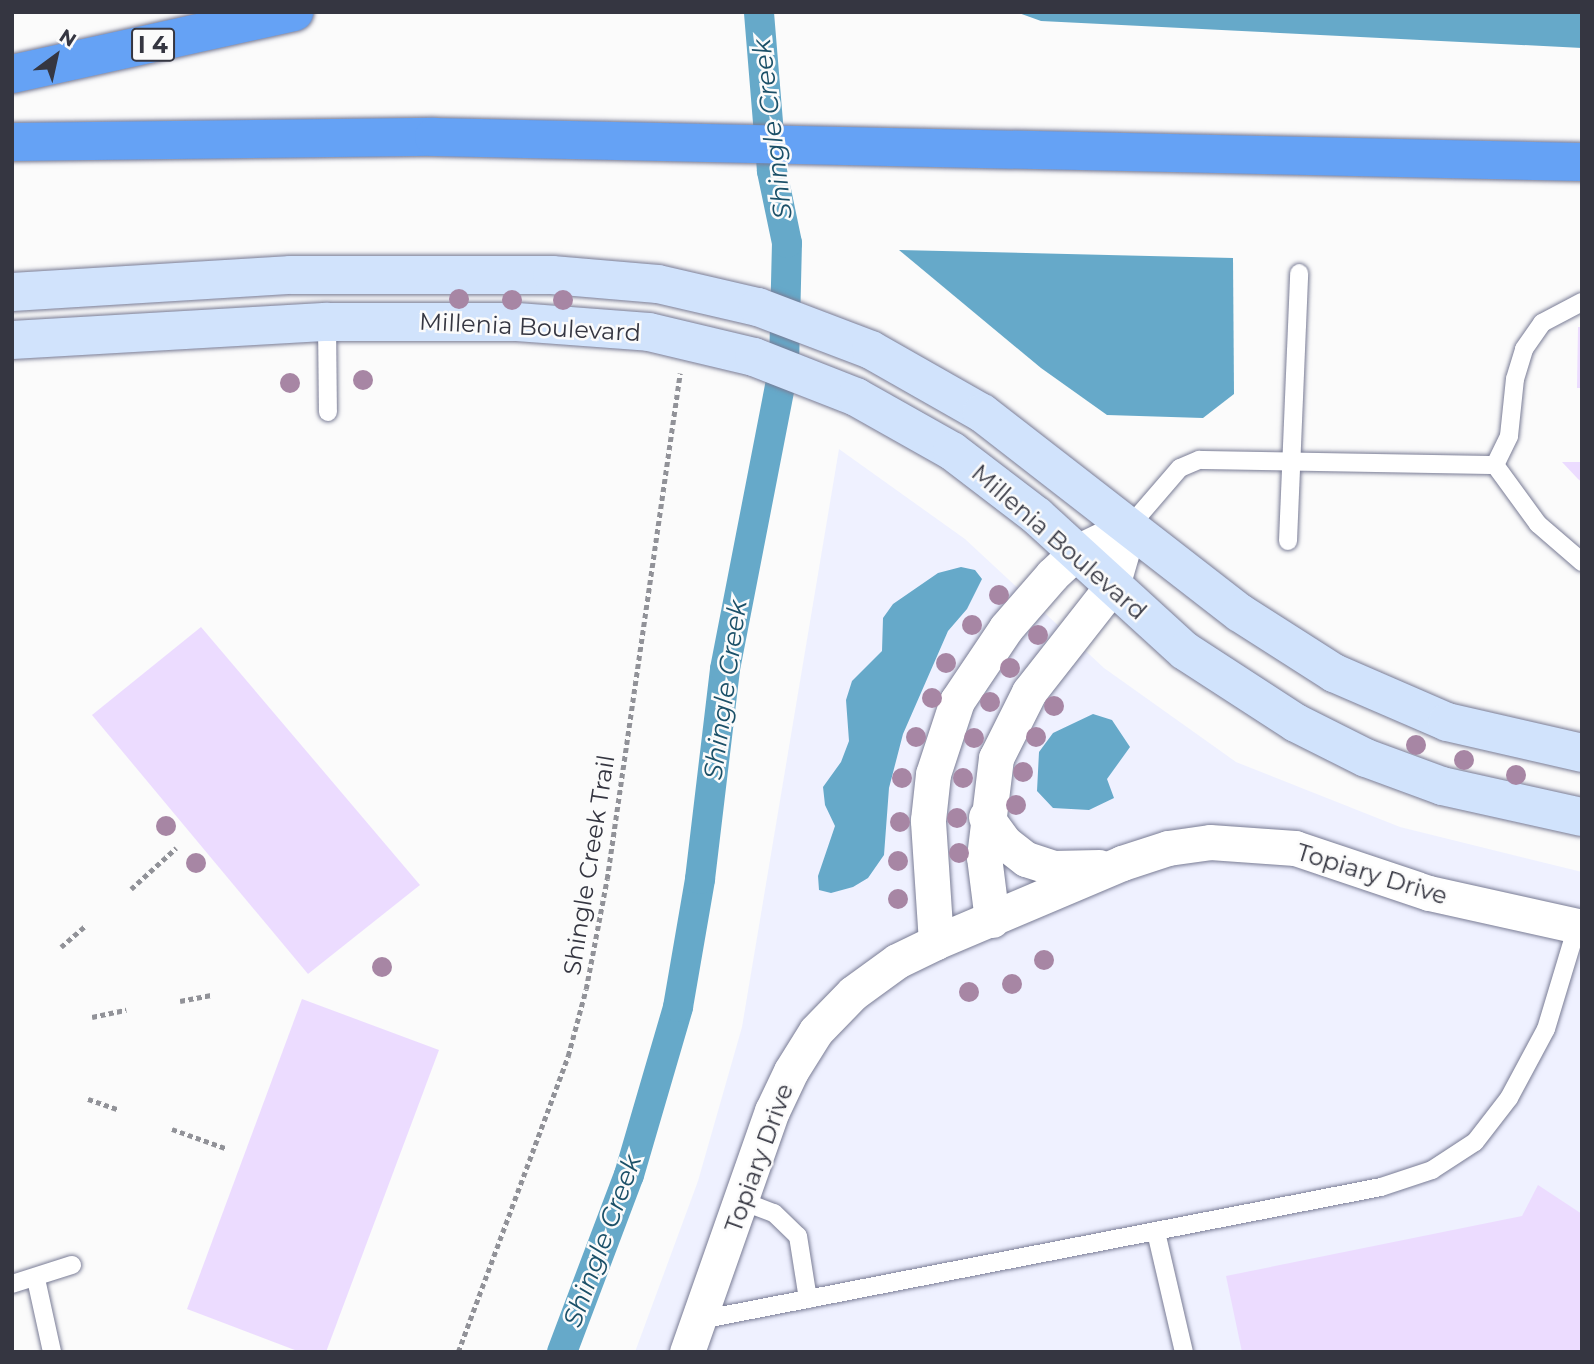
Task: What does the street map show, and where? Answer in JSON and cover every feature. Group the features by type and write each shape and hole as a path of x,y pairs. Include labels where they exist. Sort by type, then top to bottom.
{"highway":[{"name":"I 4","path":"12,75 294,12"},
{"path":"12,142 434,137 671,145 1582,162"}],"street":[{"name":"Millenia Boulevard","path":"12,292 225,278 448,273 607,278 728,298 839,335 908,369 982,413 1257,626 1335,673 1447,722 1582,753"},
{"name":"Millenia Boulevard","path":"12,340 327,323 596,326 721,348 831,385 952,451 1077,552 1112,586 1218,675 1342,748 1467,793 1582,817"},
{"path":"936,942 928,820 933,774 945,732 980,663 1077,552 1129,527"},
{"path":"992,920 984,857 986,817 996,758 1009,726 1029,692 1112,586 1129,527"},
{"name":"Topiary Drive","path":"986,817 1004,842 1026,859 1044,865 1084,869 1122,863"},
{"name":"Topiary Drive","path":"694,1336 772,1111 816,1031 853,993 897,961 936,942 1122,863 1168,848 1210,842 1296,849 1429,893 1580,926"}],"lane":[{"path":"1287,541 1299,273"},
{"path":"1495,465 1510,436 1515,379 1524,349 1542,323 1582,302"},
{"path":"327,323 328,412"},
{"path":"1129,527 1188,463 1292,461 1495,465"},
{"path":"1495,465 1538,524 1582,562"},
{"path":"694,1336 808,1299 1381,1187 1432,1170 1475,1142 1510,1098 1546,1029 1580,926"},
{"path":"742,1201 774,1213 798,1236 808,1299"},
{"path":"1156,1232 1184,1352"},
{"path":"12,1284 36,1279 72,1265"},
{"path":"36,1279 52,1352"}],"path":[{"name":"Shingle Creek Trail","path":"458,1352 568,1056 589,976 681,365"},
{"path":"131,888 176,848"},
{"path":"61,947 85,926"},
{"path":"180,1001 212,995"},
{"path":"92,1017 126,1010"},
{"path":"88,1098 117,1109"},
{"path":"172,1129 229,1149"}],"shaded area":[{"path":"839,449 965,539 1104,668 1236,762 1400,827 1582,872 1582,1352 635,1352 698,1181 742,1027"}],"water":[{"path":"1016,12 1582,12 1582,48 1041,21"},
{"path":"899,250 1233,258 1234,394 1203,418 1107,415 1041,368"},
{"path":"961,567 975,570 982,579 967,609 948,631 903,734 889,788 884,855 868,878 853,887 831,893 819,890 818,876 835,826 825,805 823,787 841,762 849,741 846,700 852,681 882,651 883,618 893,604 938,573"},
{"path":"1093,714 1112,720 1130,747 1107,779 1114,798 1089,810 1053,808 1037,791 1039,752 1053,733"}],"building":[{"path":"1578,327 1582,327 1582,388 1577,388"},
{"path":"1562,462 1582,462 1582,482 1578,479"},
{"path":"201,627 420,885 308,974 92,715"},
{"path":"302,999 439,1050 326,1352 300,1352 187,1309"},
{"path":"1538,1185 1582,1214 1582,1352 1242,1352 1226,1276 1522,1216"}],"waterway":[{"name":"Shingle Creek","path":"562,1352 629,1175 678,1007 700,879 725,669 784,365 787,243 772,171 759,12"}]}
